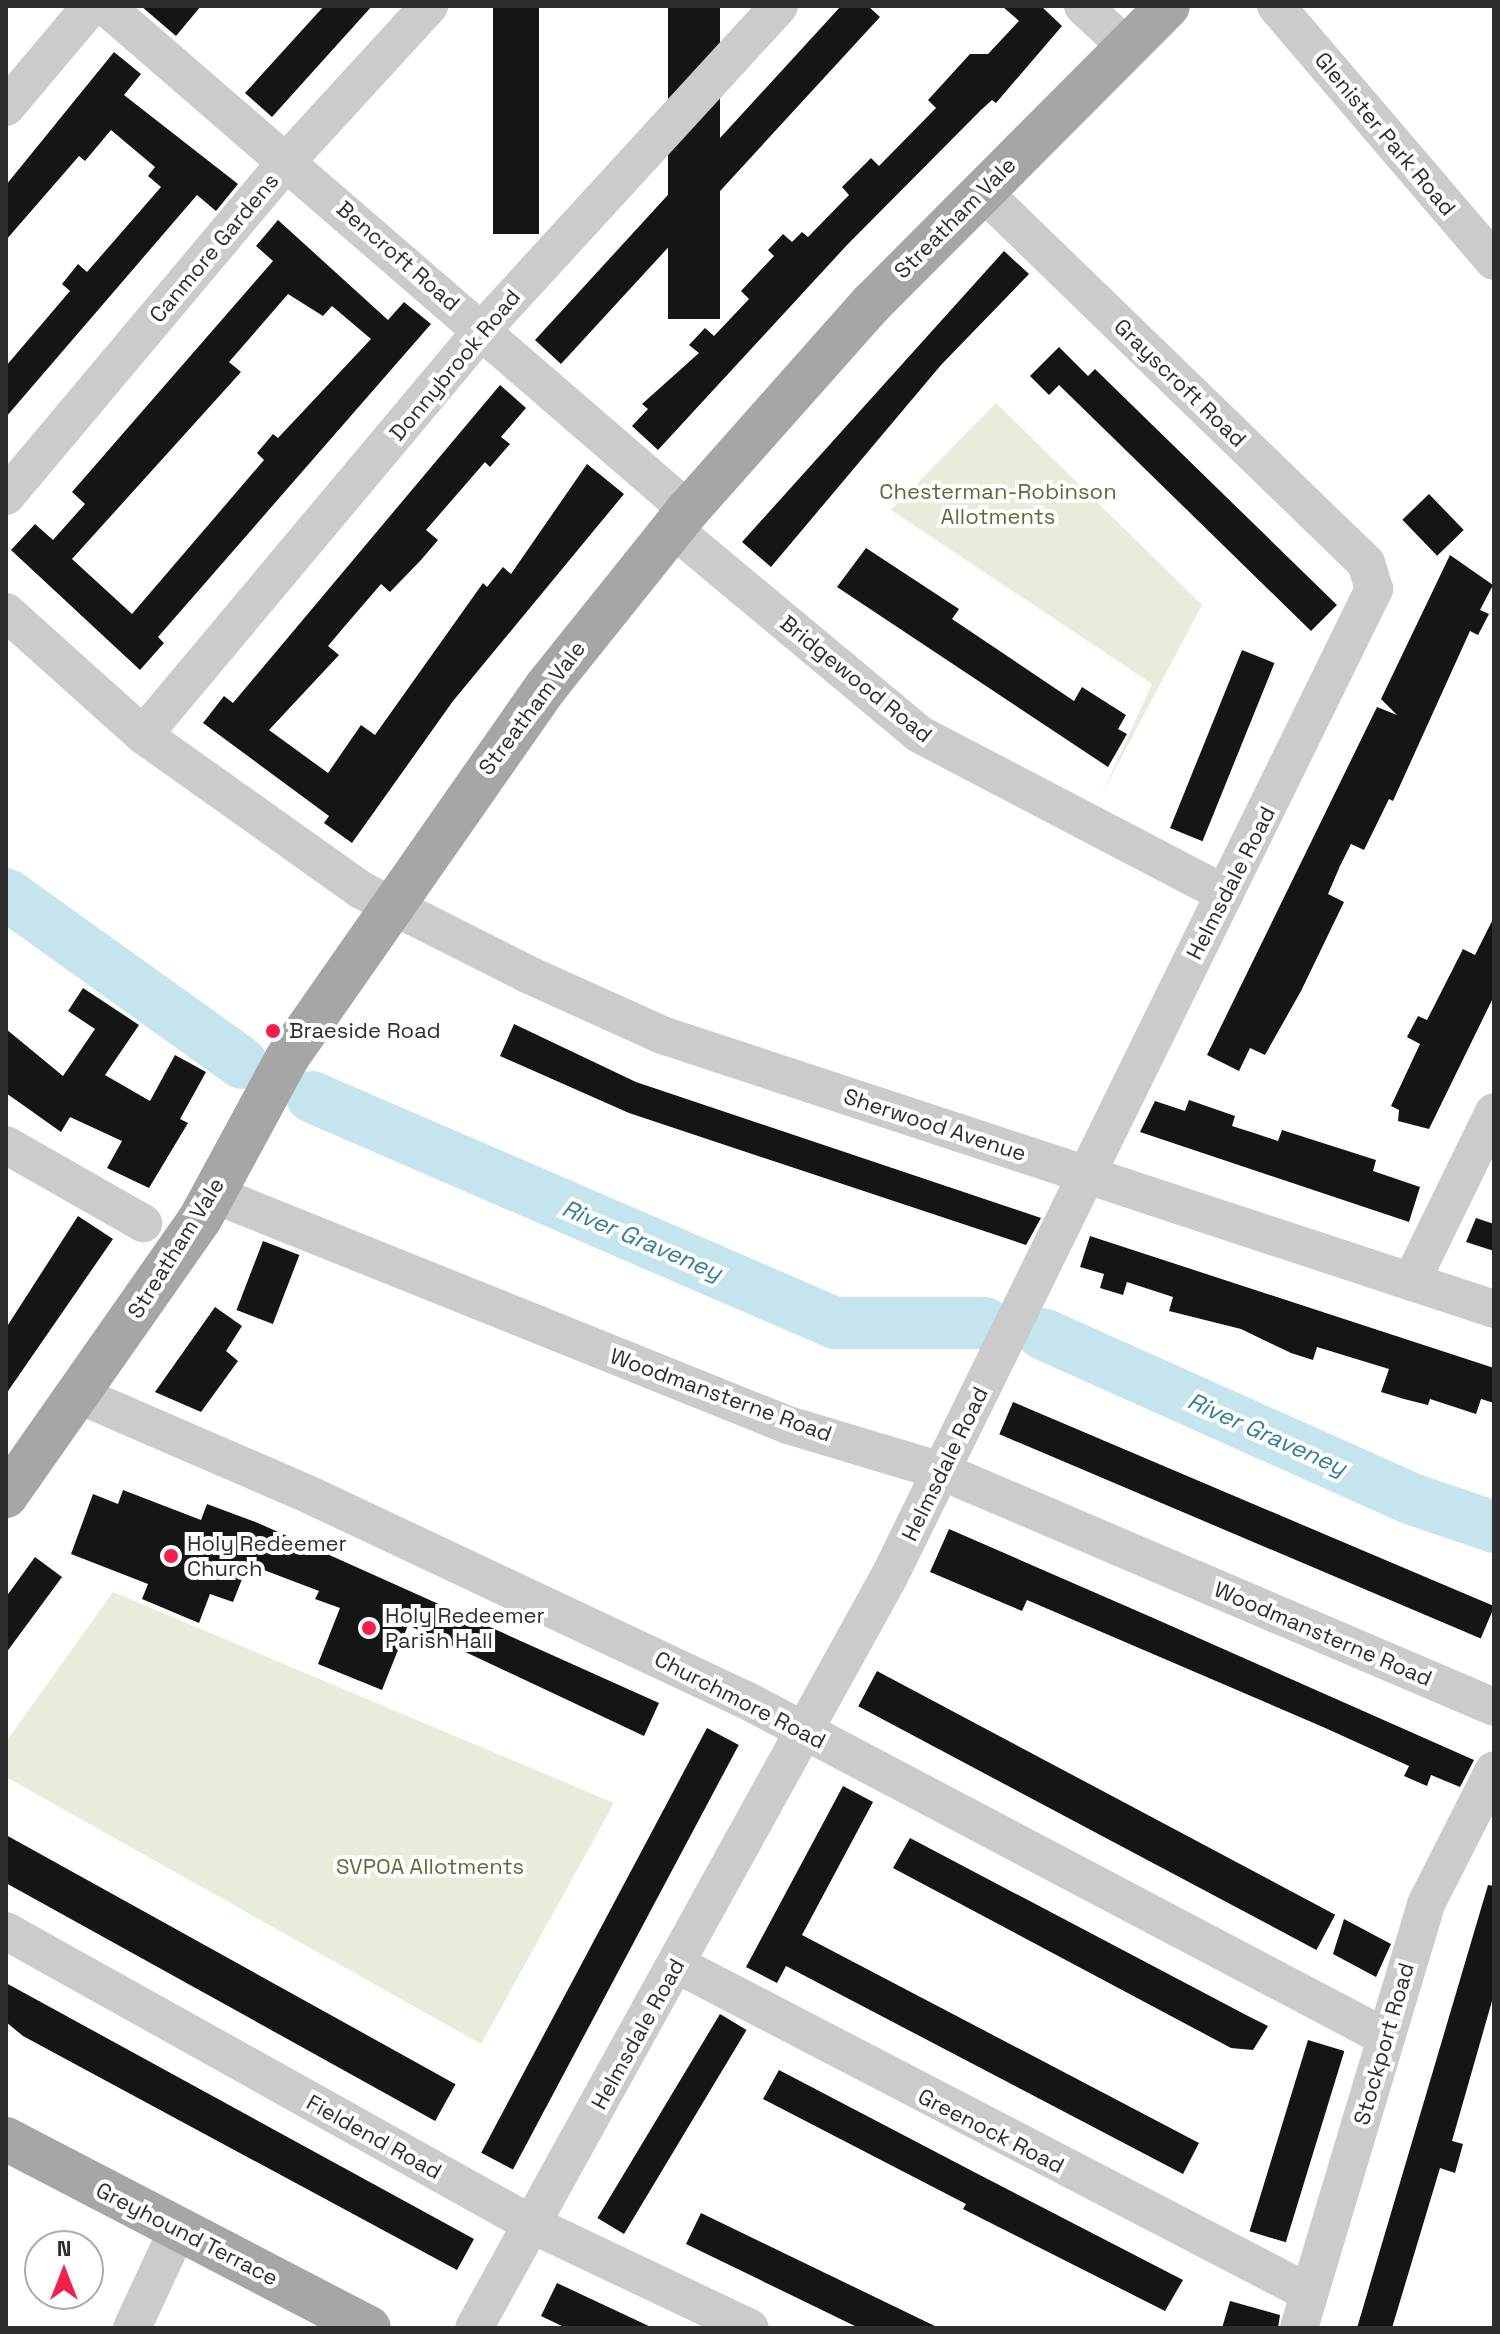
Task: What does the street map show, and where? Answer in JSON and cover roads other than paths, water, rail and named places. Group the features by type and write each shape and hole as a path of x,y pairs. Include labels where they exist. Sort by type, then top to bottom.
{"main road":[{"name":"Streatham Vale","path":"6,1496 79,1395 213,1194 287,1058 389,907 546,687 680,519 981,190 1168,6"},
{"name":"Greyhound Terrace","path":"6,2139 369,2328"}],"street":[{"path":"6,107 91,6"},
{"name":"Bencroft Road","path":"105,6 483,329 680,519"},
{"name":"Canmore Gardens","path":"6,496 286,162 429,6"},
{"name":"Donnybrook Road","path":"143,735 483,329 779,6"},
{"path":"1083,6 1127,47"},
{"name":"Glenister Park Road","path":"1276,6 1494,261"},
{"name":"Grayscroft Road","path":"981,190 1366,563 1374,580"},
{"name":"Bridgewood Road","path":"680,519 919,734 1225,894"},
{"name":"Helmsdale Road","path":"474,2328 803,1731 941,1471 1370,601 1374,580"},
{"path":"6,612 143,735 389,907"},
{"name":"Sherwood Avenue","path":"389,907 662,1035 1494,1309"},
{"path":"1411,1282 1494,1112"},
{"path":"6,1145 143,1223"},
{"name":"Woodmansterne Road","path":"213,1194 788,1425 941,1471 1494,1707"},
{"name":"Churchmore Road","path":"79,1395 448,1558 803,1731 1385,2037"},
{"name":"Stockport Road","path":"1304,2311 1426,1904 1494,1770"},
{"name":"Fieldend Road","path":"6,1931 533,2225 750,2328"},
{"name":"Greenock Road","path":"676,1964 1304,2311"},
{"path":"132,2328 178,2229"}],"waterway":[{"name":"River Graveney","path":"6,894 242,1063"},
{"name":"River Graveney","path":"312,1097 835,1323 985,1323"},
{"name":"River Graveney","path":"1043,1334 1409,1498 1494,1527"}],"place":[{"name":"Braeside Road","path":"273,1031"},
{"name":"Holy Redeemer Church","path":"171,1556"},
{"name":"Holy Redeemer Parish Hall","path":"369,1628"}],"park label":[{"name":"Chesterman-Robinson Allotments","path":"998,504"},
{"name":"SVPOA Allotments","path":"430,1867"}]}
